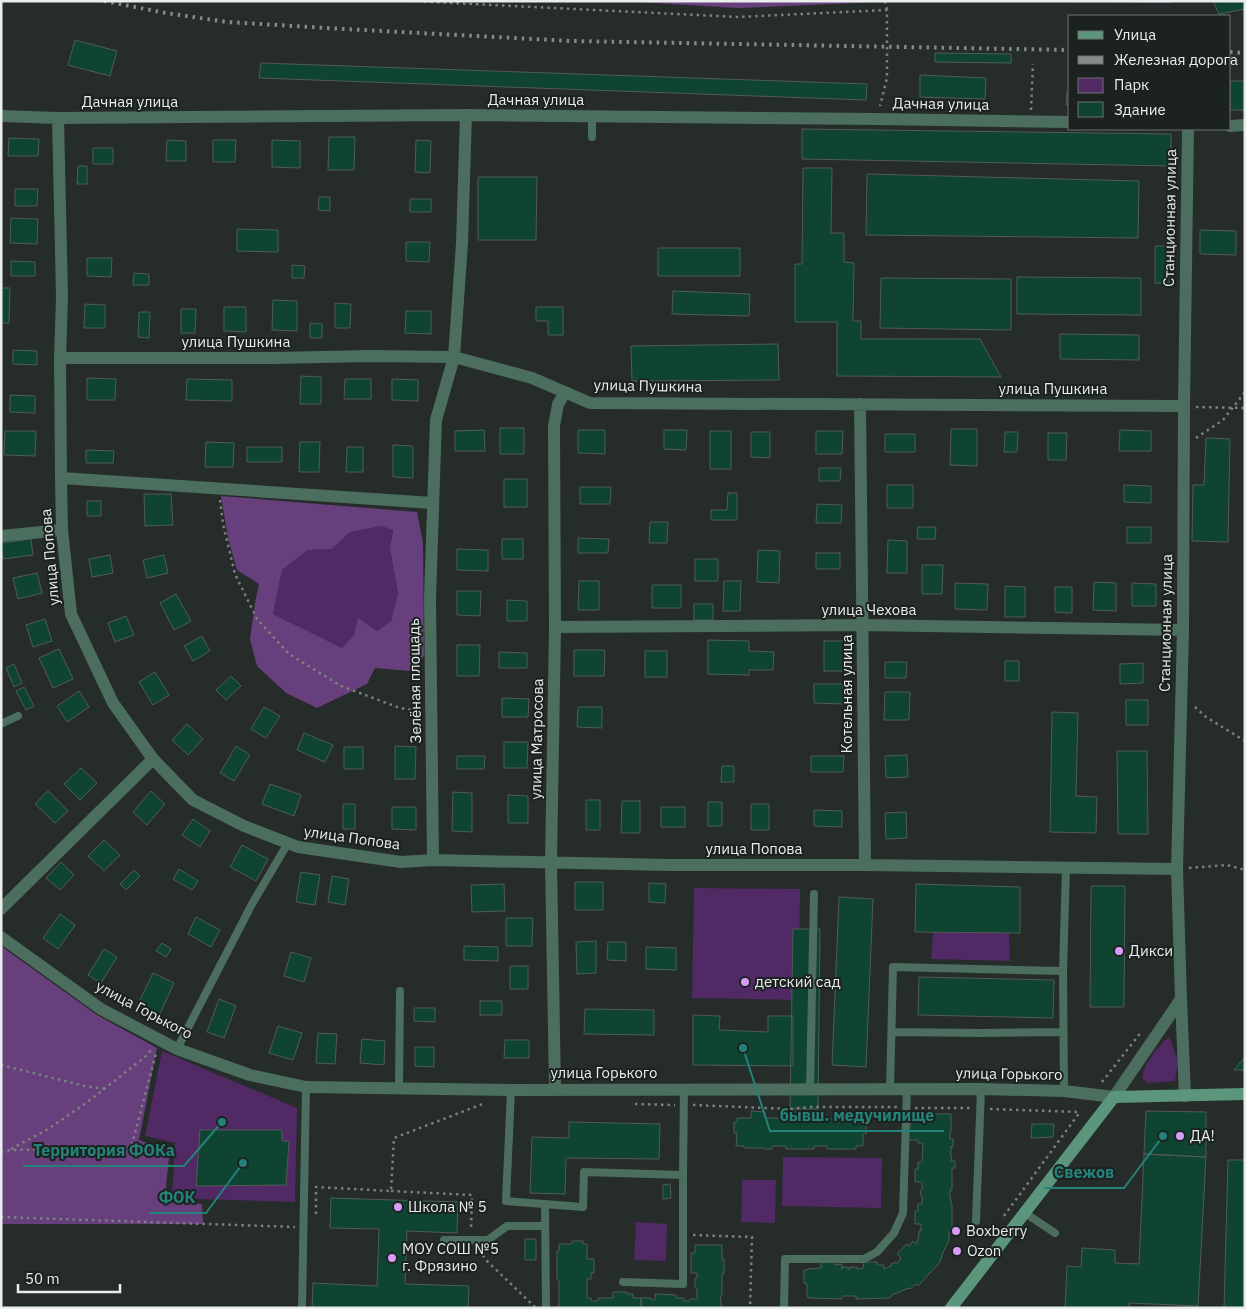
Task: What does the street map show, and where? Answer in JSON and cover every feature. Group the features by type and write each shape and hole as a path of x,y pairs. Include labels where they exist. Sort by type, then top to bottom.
{"street":[{"name":"Дачная улица","path":"4,114 58,118 592,116 1068,122"},
{"name":"Зелёная площадь","path":"433,860 430,599 436,420 454,356 462,243 466,116"},
{"name":"улица Попова","path":"58,118 62,297 60,358 62,530 71,614 113,703 153,759 193,800 244,826 298,847 401,862 433,860 669,865 865,865 1177,869"},
{"path":"1231,126 1245,126"},
{"name":"Станционная улица","path":"1184,1096 1177,869 1183,630 1188,130"},
{"name":"улица Пушкина","path":"60,358 454,356 532,378 590,403 1184,406"},
{"name":"улица Матросова","path":"555,1089 551,862 555,628 554,426 558,404 565,393"},
{"name":"Котельная улица","path":"860,404 865,865"},
{"path":"61,478 433,503"},
{"path":"1,536 62,530"},
{"name":"улица Чехова","path":"555,628 863,625 1183,630"},
{"path":"1,909 153,759"},
{"name":"улица Горького","path":"1,937 101,1009 177,1049 250,1074 306,1087 511,1090 981,1089 1064,1091 1114,1097 1245,1094"},
{"path":"951,1308 1114,1097 1181,999"}],"lane":[{"path":"592,116 592,136"},
{"path":"1,724 18,716"},
{"path":"177,1049 252,904 288,843"},
{"path":"1064,1091 1063,971 1066,867"},
{"path":"810,1089 814,894"},
{"path":"890,1089 893,967 1063,971"},
{"path":"399,1088 400,991"},
{"path":"892,1032 1063,1032"},
{"path":"302,1308 306,1087"},
{"path":"623,1282 683,1284 684,1089"},
{"path":"784,1308 785,1259 864,1259 877,1252 894,1233 903,1213 907,1089"},
{"path":"976,1221 981,1089"},
{"path":"511,1090 506,1201 583,1207 584,1172 683,1175"},
{"path":"545,1204 546,1308"},
{"path":"1025,1213 1055,1233"},
{"path":"444,1240 488,1240 507,1226 545,1226"}],"path":[{"path":"411,1 738,17 887,10"},
{"path":"877,119 888,78 887,10 885,1"},
{"path":"1031,121 1033,64"},
{"path":"1184,446 1223,420 1245,392"},
{"path":"1184,406 1245,408"},
{"path":"218,488 223,524 235,574 257,619 289,654 341,686 400,708 431,713"},
{"path":"1182,694 1206,718 1245,741"},
{"path":"1177,869 1227,865 1245,870"},
{"path":"10,1150 48,1130 85,1104 146,1056 160,1040"},
{"path":"1,1152 10,1150 81,1149 130,1152 160,1040"},
{"path":"1,1065 105,1089"},
{"path":"316,1214 316,1187 392,1191 394,1138 486,1103"},
{"path":"635,1104 790,1109 810,1107 980,1108 1080,1112 1000,1221"},
{"path":"1,1217 303,1228"},
{"path":"684,1235 752,1237 750,1308"}],"green space":[{"path":"382,526 393,529 390,549 398,593 391,621 377,631 354,635 342,648 273,614 282,570 308,550 332,549 350,532"},
{"path":"694,888 800,889 799,1000 692,998"},
{"path":"933,932 1009,933 1010,961 931,959"},
{"path":"1168,1038 1178,1061 1175,1081 1148,1083 1142,1078 1145,1067 1155,1051"},
{"path":"162,1051 297,1108 295,1202 172,1198 175,1143 145,1136"},
{"path":"783,1157 882,1158 881,1208 782,1206"},
{"path":"742,1180 776,1180 775,1223 741,1222"},
{"path":"636,1222 667,1224 666,1261 634,1260"}],"shaded area":[{"path":"623,1 905,1 737,8"},
{"path":"961,1 1171,1 1172,3"},
{"path":"221,496 417,512 423,543 424,656 409,671 375,668 367,684 317,708 286,693 257,666 250,639 259,584 237,570 228,538","holes":["382,526 393,530 390,549 398,593 391,621 377,631 358,618 354,635 342,648 273,614 282,570 308,550 332,549 350,532"]},
{"path":"1,946 97,1015 157,1048 139,1140 170,1150 166,1185 168,1200 202,1204 203,1224 1,1224"}],"building":[{"path":"1213,1 1245,1 1245,9 1219,14"},
{"path":"75,40 117,51 110,76 68,65"},
{"path":"935,53 1011,54 1011,63 935,62"},
{"path":"261,63 867,84 866,100 259,78"},
{"path":"920,75 986,78 985,99 920,97"},
{"path":"1231,81 1245,81 1245,110 1231,110"},
{"path":"1067,92 1068,92 1068,105 1066,105"},
{"path":"802,129 1171,134 1171,166 802,159"},
{"path":"329,137 355,137 354,170 328,170"},
{"path":"9,138 39,139 38,156 8,156"},
{"path":"167,140 186,141 186,161 166,161"},
{"path":"213,140 236,140 235,162 213,162"},
{"path":"272,140 300,141 300,168 272,167"},
{"path":"416,140 431,141 430,173 415,172"},
{"path":"93,148 113,148 113,164 93,164"},
{"path":"78,166 87,166 87,184 77,184"},
{"path":"803,168 832,168 831,233 844,233 844,262 854,263 853,321 861,321 861,339 980,339 1001,377 837,376 837,322 795,322 795,264 802,264"},
{"path":"867,174 1139,181 1138,238 866,235"},
{"path":"478,177 537,177 536,240 478,240"},
{"path":"15,189 38,189 37,206 15,206"},
{"path":"319,197 330,197 330,211 318,210"},
{"path":"410,199 431,199 431,212 410,212"},
{"path":"11,218 38,219 37,244 10,243"},
{"path":"237,229 278,230 278,252 237,251"},
{"path":"1200,230 1236,231 1236,255 1200,254"},
{"path":"406,242 430,242 429,262 406,261"},
{"path":"1155,246 1169,246 1169,284 1155,283"},
{"path":"658,248 740,248 740,276 658,276"},
{"path":"87,258 112,258 111,277 87,276"},
{"path":"11,261 35,262 35,276 11,276"},
{"path":"292,265 305,266 304,278 292,278"},
{"path":"134,273 149,274 149,285 133,285"},
{"path":"1017,277 1141,278 1141,315 1017,314"},
{"path":"881,278 1011,279 1011,330 880,328"},
{"path":"1,288 10,288 9,323 1,323"},
{"path":"673,291 750,294 749,316 672,314"},
{"path":"273,300 297,301 297,331 272,330"},
{"path":"335,303 351,304 350,328 335,328"},
{"path":"85,304 105,305 105,328 84,328"},
{"path":"224,307 246,307 246,332 224,331"},
{"path":"536,307 563,307 563,335 548,335 548,321 536,321"},
{"path":"181,309 196,309 195,333 181,333"},
{"path":"406,311 431,311 431,334 405,333"},
{"path":"139,312 150,312 149,338 138,337"},
{"path":"310,323 322,324 322,338 310,338"},
{"path":"1060,334 1139,335 1139,360 1060,359"},
{"path":"778,344 779,380 632,381 631,346"},
{"path":"13,350 37,351 37,365 13,364"},
{"path":"301,376 321,377 321,404 300,404"},
{"path":"87,378 116,379 115,400 87,400"},
{"path":"187,379 232,380 232,401 186,400"},
{"path":"345,379 371,379 371,399 344,399"},
{"path":"392,379 418,380 418,401 392,400"},
{"path":"10,395 35,396 35,413 10,412"},
{"path":"500,428 524,428 524,454 500,454"},
{"path":"951,429 977,429 977,466 950,465"},
{"path":"484,430 485,451 455,451 455,431"},
{"path":"578,430 605,430 605,454 578,453"},
{"path":"664,430 687,430 686,450 664,449"},
{"path":"1120,430 1151,431 1151,451 1119,451"},
{"path":"5,431 36,431 35,456 4,455"},
{"path":"710,431 731,431 731,469 710,469"},
{"path":"816,431 843,431 842,454 816,454"},
{"path":"751,432 770,432 770,458 751,457"},
{"path":"1005,432 1018,432 1017,452 1004,452"},
{"path":"1048,433 1067,433 1066,460 1048,460"},
{"path":"885,434 915,434 915,452 885,452"},
{"path":"1206,438 1230,439 1228,542 1192,541 1193,485 1204,485"},
{"path":"206,442 234,443 233,467 205,467"},
{"path":"300,442 320,442 319,472 299,472"},
{"path":"393,445 413,446 413,478 393,477"},
{"path":"247,447 282,447 282,462 247,462"},
{"path":"347,447 363,447 363,472 346,472"},
{"path":"86,450 114,451 113,463 86,463"},
{"path":"819,468 841,468 840,481 819,481"},
{"path":"504,479 527,479 527,507 504,507"},
{"path":"887,485 913,485 913,508 887,508"},
{"path":"1124,485 1151,486 1151,503 1124,502"},
{"path":"580,487 611,487 610,504 580,504"},
{"path":"728,493 737,493 737,520 711,520 711,510 727,510"},
{"path":"144,494 171,494 173,525 145,526"},
{"path":"87,501 101,501 101,516 87,516"},
{"path":"817,504 842,505 841,523 816,523"},
{"path":"650,522 668,522 667,543 649,543"},
{"path":"918,527 936,527 935,539 917,539"},
{"path":"1127,527 1151,527 1151,543 1127,543"},
{"path":"578,538 609,539 608,553 578,553"},
{"path":"31,539 33,555 3,559 1,543"},
{"path":"502,539 523,539 523,559 502,559"},
{"path":"888,540 907,541 907,573 887,573"},
{"path":"457,549 488,550 488,571 457,570"},
{"path":"758,550 780,551 779,583 757,582"},
{"path":"816,553 840,553 840,569 816,569"},
{"path":"110,555 113,573 92,577 89,559"},
{"path":"164,555 168,573 147,578 143,560"},
{"path":"695,559 718,559 718,581 695,581"},
{"path":"922,565 943,565 942,594 922,594"},
{"path":"37,573 42,593 18,599 13,578"},
{"path":"579,581 599,581 599,610 578,610"},
{"path":"724,581 741,581 740,611 723,611"},
{"path":"1094,582 1116,583 1116,611 1093,610"},
{"path":"955,583 988,584 987,610 955,609"},
{"path":"1132,583 1156,584 1156,606 1132,606"},
{"path":"652,585 681,585 681,608 652,608"},
{"path":"1005,586 1025,587 1025,617 1005,617"},
{"path":"1055,587 1072,587 1072,613 1055,612"},
{"path":"457,591 481,591 480,616 457,615"},
{"path":"176,594 191,621 174,630 160,603"},
{"path":"507,600 527,601 527,621 507,621"},
{"path":"694,604 713,604 713,620 694,620"},
{"path":"126,616 134,635 115,642 108,623"},
{"path":"45,619 52,641 33,647 26,625"},
{"path":"202,636 210,651 193,661 184,646"},
{"path":"708,640 749,641 749,651 774,652 773,670 749,670 749,675 708,674"},
{"path":"824,641 845,641 845,671 824,671"},
{"path":"457,645 480,645 479,676 457,676"},
{"path":"59,649 73,679 53,688 39,658"},
{"path":"574,650 605,650 604,676 574,676"},
{"path":"645,651 667,651 667,677 645,677"},
{"path":"499,652 527,653 527,668 499,668"},
{"path":"1005,661 1019,661 1019,681 1005,681"},
{"path":"885,662 907,662 906,678 885,678"},
{"path":"1143,663 1143,683 1120,684 1120,664"},
{"path":"14,664 22,683 14,687 6,668"},
{"path":"155,672 169,695 153,705 139,682"},
{"path":"231,676 241,686 226,700 216,690"},
{"path":"814,684 843,684 843,704 814,703"},
{"path":"24,687 34,706 26,710 16,691"},
{"path":"79,691 89,707 67,722 57,706"},
{"path":"885,692 910,692 909,720 884,720"},
{"path":"502,698 529,699 528,717 502,717"},
{"path":"1126,700 1148,700 1148,725 1126,725"},
{"path":"264,707 280,716 266,738 251,729"},
{"path":"578,707 602,707 602,728 577,727"},
{"path":"1052,712 1078,713 1076,796 1097,797 1096,833 1050,832"},
{"path":"187,724 203,739 188,755 172,740"},
{"path":"304,733 333,745 325,762 297,750"},
{"path":"504,742 528,742 527,768 504,768"},
{"path":"236,746 250,755 234,781 220,773"},
{"path":"395,746 416,747 415,779 395,779"},
{"path":"344,747 363,747 363,769 344,769"},
{"path":"1117,751 1147,751 1148,834 1118,834"},
{"path":"907,755 908,777 886,778 885,756"},
{"path":"457,756 485,756 484,769 457,769"},
{"path":"811,756 844,756 843,772 811,772"},
{"path":"722,766 734,766 734,782 721,782"},
{"path":"81,768 97,783 80,800 64,784"},
{"path":"270,784 301,795 294,816 262,804"},
{"path":"48,791 68,811 55,823 35,804"},
{"path":"151,791 165,804 147,825 133,812"},
{"path":"453,792 472,793 472,832 452,831"},
{"path":"508,795 528,796 528,823 508,823"},
{"path":"586,800 600,800 600,830 586,830"},
{"path":"622,801 640,801 640,833 621,833"},
{"path":"708,802 722,802 722,826 708,826"},
{"path":"343,804 355,804 355,829 343,829"},
{"path":"751,804 769,804 769,830 751,830"},
{"path":"392,807 416,807 416,830 392,829"},
{"path":"661,807 685,807 685,827 661,827"},
{"path":"814,810 842,811 842,827 814,826"},
{"path":"906,812 907,838 886,839 885,813"},
{"path":"193,819 210,831 200,847 182,835"},
{"path":"104,840 120,855 104,871 88,856"},
{"path":"242,845 268,859 256,881 230,867"},
{"path":"61,862 74,875 60,890 46,878"},
{"path":"179,869 198,881 192,890 173,879"},
{"path":"134,870 140,876 126,890 120,884"},
{"path":"301,872 320,875 315,905 296,902"},
{"path":"332,876 349,879 345,905 328,902"},
{"path":"575,882 603,882 603,910 575,910"},
{"path":"649,883 666,884 665,903 649,902"},
{"path":"504,884 505,911 472,912 471,885"},
{"path":"916,884 1020,887 1020,933 915,932"},
{"path":"1091,886 1125,886 1124,1007 1090,1007"},
{"path":"839,897 873,899 866,1067 832,1065"},
{"path":"60,914 75,925 58,949 43,938"},
{"path":"196,917 220,930 211,947 188,934"},
{"path":"506,918 533,918 532,946 506,946"},
{"path":"793,929 820,929 818,1109 790,1109"},
{"path":"596,941 596,973 577,974 576,942"},
{"path":"608,942 626,942 626,961 607,960"},
{"path":"162,943 171,949 166,957 156,951"},
{"path":"464,946 498,947 498,961 464,960"},
{"path":"646,947 676,948 676,970 646,969"},
{"path":"104,949 117,957 101,983 88,975"},
{"path":"291,952 311,958 304,982 284,976"},
{"path":"510,966 528,966 528,989 510,989"},
{"path":"153,973 174,983 159,1016 137,1006"},
{"path":"919,977 1054,980 1053,1018 918,1015"},
{"path":"219,999 236,1006 224,1038 207,1032"},
{"path":"480,1001 502,1001 502,1015 480,1015"},
{"path":"414,1008 435,1008 435,1022 414,1021"},
{"path":"585,1009 654,1010 654,1035 584,1034"},
{"path":"693,1015 720,1016 719,1030 768,1032 768,1016 793,1016 793,1066 693,1065"},
{"path":"278,1026 302,1033 293,1060 269,1053"},
{"path":"318,1033 337,1034 335,1064 316,1063"},
{"path":"362,1039 385,1041 384,1065 360,1063"},
{"path":"505,1040 529,1040 529,1058 504,1058"},
{"path":"415,1047 434,1047 434,1067 415,1066"},
{"path":"1245,1057 1245,1070 1234,1070"},
{"path":"751,1111 765,1112 765,1118 793,1118 793,1112 807,1112 807,1118 830,1119 835,1118 835,1112 849,1112 849,1118 864,1119 863,1124 866,1125 866,1134 863,1134 863,1146 856,1146 856,1149 827,1149 827,1146 814,1146 814,1149 786,1149 786,1146 772,1146 772,1149 765,1149 736,1146 737,1133 734,1133 734,1122 737,1122 737,1118 751,1118"},
{"path":"1146,1111 1206,1112 1206,1157 1144,1154"},
{"path":"951,1114 950,1139 953,1139 953,1147 951,1147 950,1155 952,1155 951,1161 955,1161 955,1168 952,1168 952,1190 950,1190 952,1232 949,1232 949,1240 941,1261 918,1286 916,1284 910,1289 892,1295 890,1298 856,1299 856,1296 842,1296 842,1299 808,1298 807,1284 804,1283 804,1270 821,1268 821,1262 835,1262 835,1265 842,1264 842,1267 850,1269 850,1267 857,1267 857,1269 863,1268 864,1262 877,1262 877,1265 884,1265 884,1269 891,1264 898,1263 901,1258 897,1254 907,1244 909,1246 913,1241 916,1244 920,1230 922,1231 921,1224 915,1224 915,1211 918,1211 918,1204 922,1204 922,1195 920,1195 922,1182 915,1182 915,1169 918,1169 918,1162 922,1162 923,1143 918,1143 918,1140 910,1140 908,1138 911,1115"},
{"path":"569,1122 660,1124 659,1159 566,1158 565,1194 530,1193 532,1137 569,1138"},
{"path":"1032,1124 1054,1124 1053,1137 1031,1138"},
{"path":"200,1130 282,1130 282,1141 289,1141 286,1185 196,1186"},
{"path":"1144,1154 1206,1157 1198,1306 1129,1303 1129,1308 1065,1308 1067,1266 1081,1267 1082,1248 1115,1250 1115,1263 1139,1264"},
{"path":"1228,1160 1245,1160 1245,1308 1224,1308"},
{"path":"670,1184 671,1198 663,1199 663,1185"},
{"name":"МОУ СОШ №5 г. Фрязино","path":"331,1198 458,1202 457,1233 407,1231 405,1284 469,1286 468,1308 312,1308 313,1283 377,1286 379,1229 330,1228"},
{"path":"525,1239 536,1239 536,1260 525,1260"},
{"path":"572,1241 583,1241 583,1244 587,1244 587,1259 594,1259 594,1273 591,1273 591,1279 587,1279 587,1298 591,1298 591,1301 598,1301 598,1298 613,1298 613,1292 627,1292 627,1294 633,1294 633,1298 641,1298 641,1308 559,1308 557,1251 559,1251 559,1244 572,1244"},
{"path":"695,1245 722,1245 724,1274 722,1274 722,1296 720,1296 722,1308 641,1308 641,1298 655,1300 655,1294 676,1295 676,1298 684,1298 684,1301 697,1299 695,1278 697,1278 697,1273 691,1273 691,1253 695,1253"}],"railway":[{"path":"104,1 227,22 571,41 1068,50"},
{"path":"1231,52 1245,53"}],"place":[{"name":"Дикси","path":"1119,951"},
{"name":"детский сад","path":"745,982"},
{"name":"бывш. медучилище","path":"743,1048"},
{"name":"Территория ФОКа","path":"222,1122"},
{"name":"Свежов","path":"1163,1136"},
{"name":"ДА!","path":"1180,1136"},
{"name":"ФОК","path":"243,1163"},
{"name":"Школа № 5","path":"398,1207"},
{"name":"Boxberry","path":"956,1231"},
{"name":"Ozon","path":"957,1251"},
{"name":"МОУ СОШ №5 г. Фрязино","path":"392,1258"}]}
